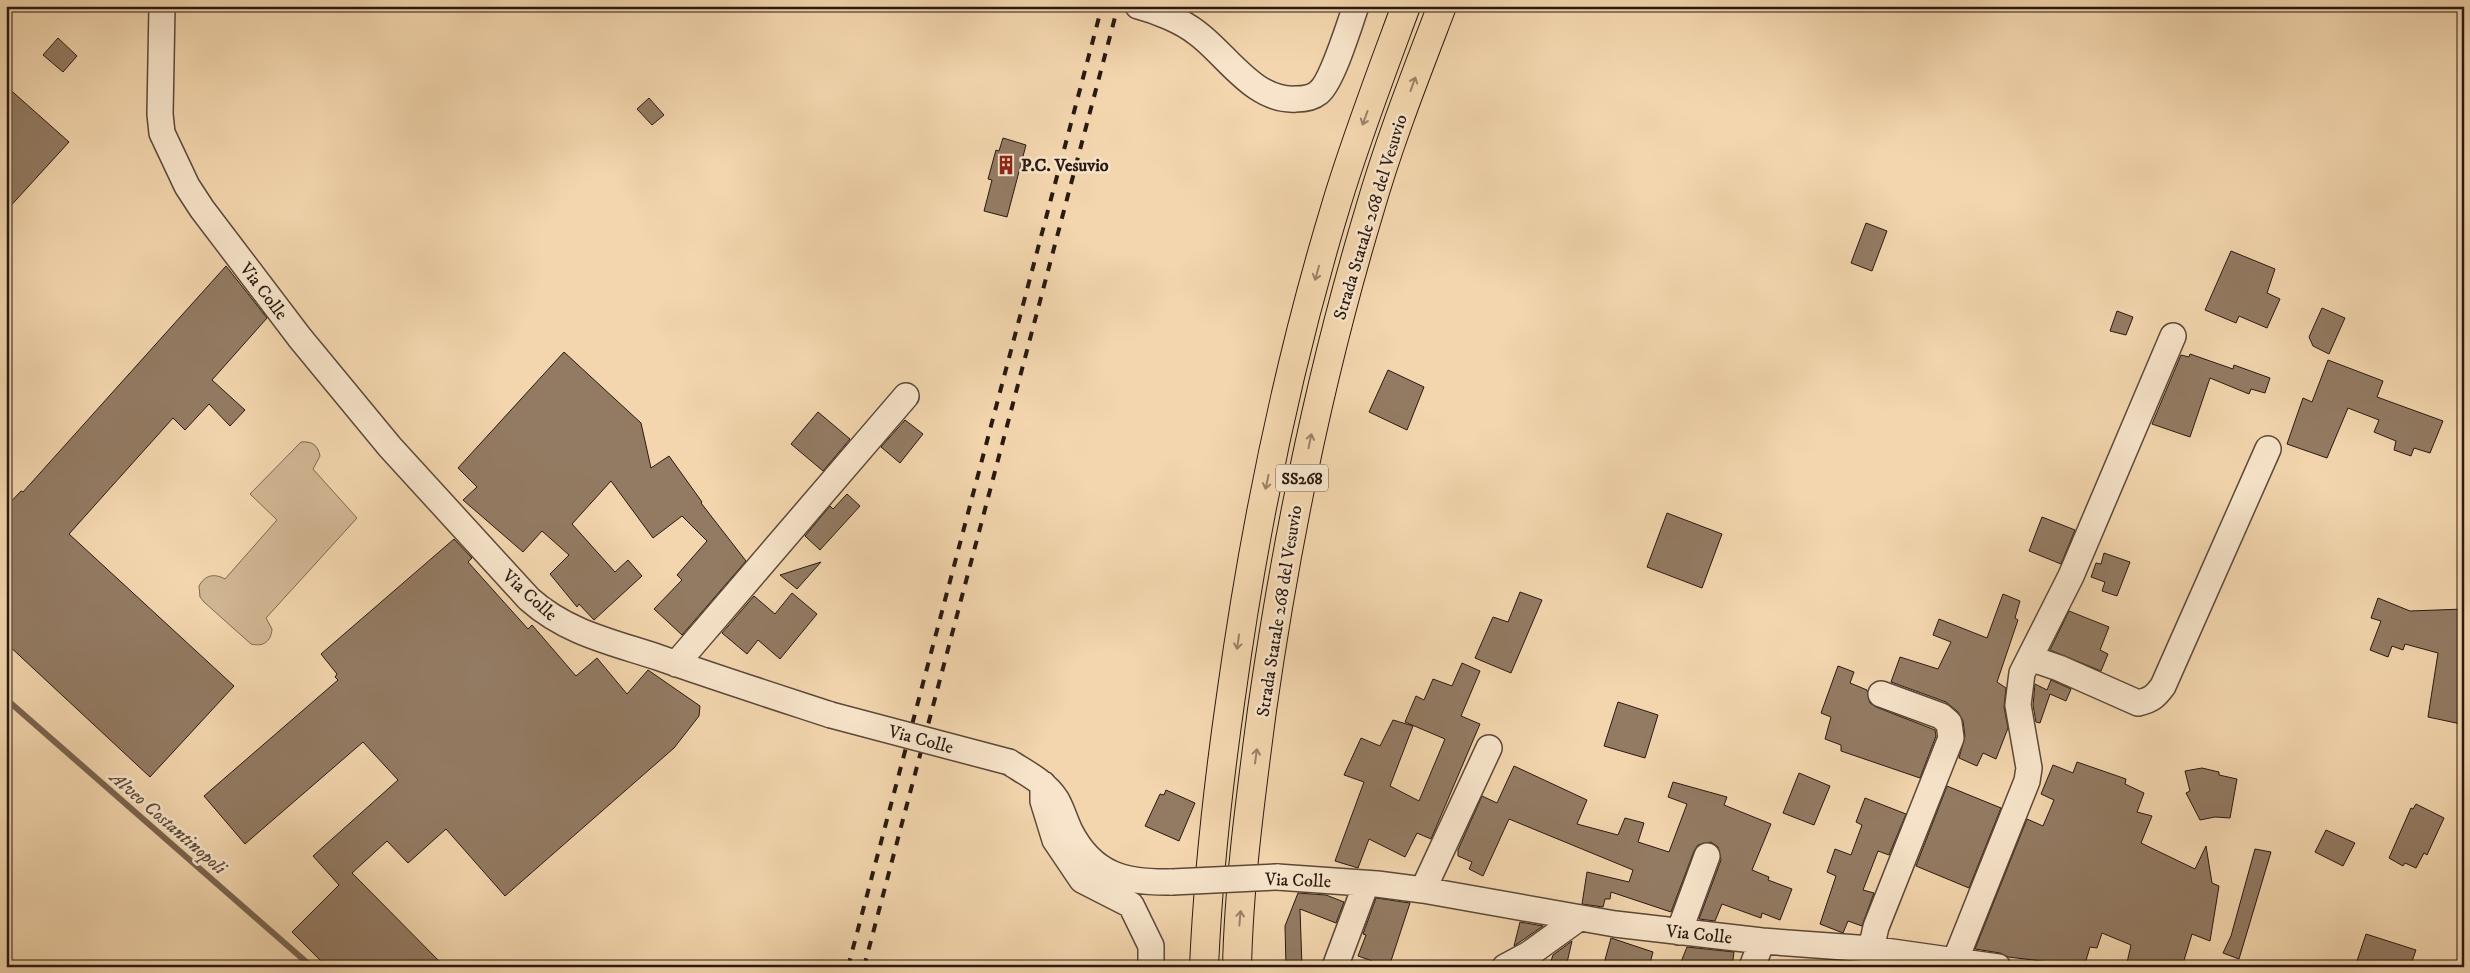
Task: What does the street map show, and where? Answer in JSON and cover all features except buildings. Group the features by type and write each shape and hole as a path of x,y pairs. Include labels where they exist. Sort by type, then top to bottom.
{"highway":[{"name":"Strada Statale 268 del Vesuvio","path":"1204,967 1212,851 1222,759 1241,624 1263,503 1289,384 1334,212 1364,120 1406,6"},
{"name":"Strada Statale 268 del Vesuvio","path":"1236,967 1255,763 1273,632 1300,486 1338,324 1369,211 1396,130 1442,6"}],"street":[{"name":"Via Colle","path":"162,6 160,114 165,142 177,167 202,209 300,338 441,505 529,599 547,615 569,628 830,714 1009,762 1043,784 1056,800 1071,833 1092,860 1113,875 1140,882 1277,877 1366,884 1423,890 1579,918 1679,932 1879,956 1955,961 1998,967"},
{"path":"1141,7 1196,32 1256,86 1269,94 1288,100 1305,99 1318,94 1328,82 1356,6"},
{"path":"1955,961 2027,781 2029,768 2018,705 2018,693 2022,674 2071,576 2172,336"},
{"path":"676,664 906,396"},
{"path":"2030,658 2060,668 2138,703 2151,700 2157,695 2163,686 2268,449"},
{"path":"1879,956 1876,927 1951,738 1949,723 1941,716 1881,694"},
{"path":"1423,890 1489,748"},
{"path":"1043,784 1043,801 1055,840 1082,880 1131,905 1150,946 1151,967"},
{"path":"1679,932 1707,856"},
{"path":"1335,967 1366,884"},
{"path":"1505,967 1529,954 1579,918"},
{"path":"1752,967 1762,941"}],"shaded area":[{"path":"301,442 308,442 316,446 320,456 313,469 357,518 266,618 272,629 268,640 259,645 251,644 204,602 200,597 199,586 204,579 210,576 225,579 277,520 250,494"}],"waterway":[{"name":"Alveo Costantinopoli","path":"6,699 312,967"}],"railway":[{"path":"848,967 1102,6"},
{"path":"864,967 1118,6"}],"place":[{"name":"P.C. Vesuvio","path":"1006,165"}]}
